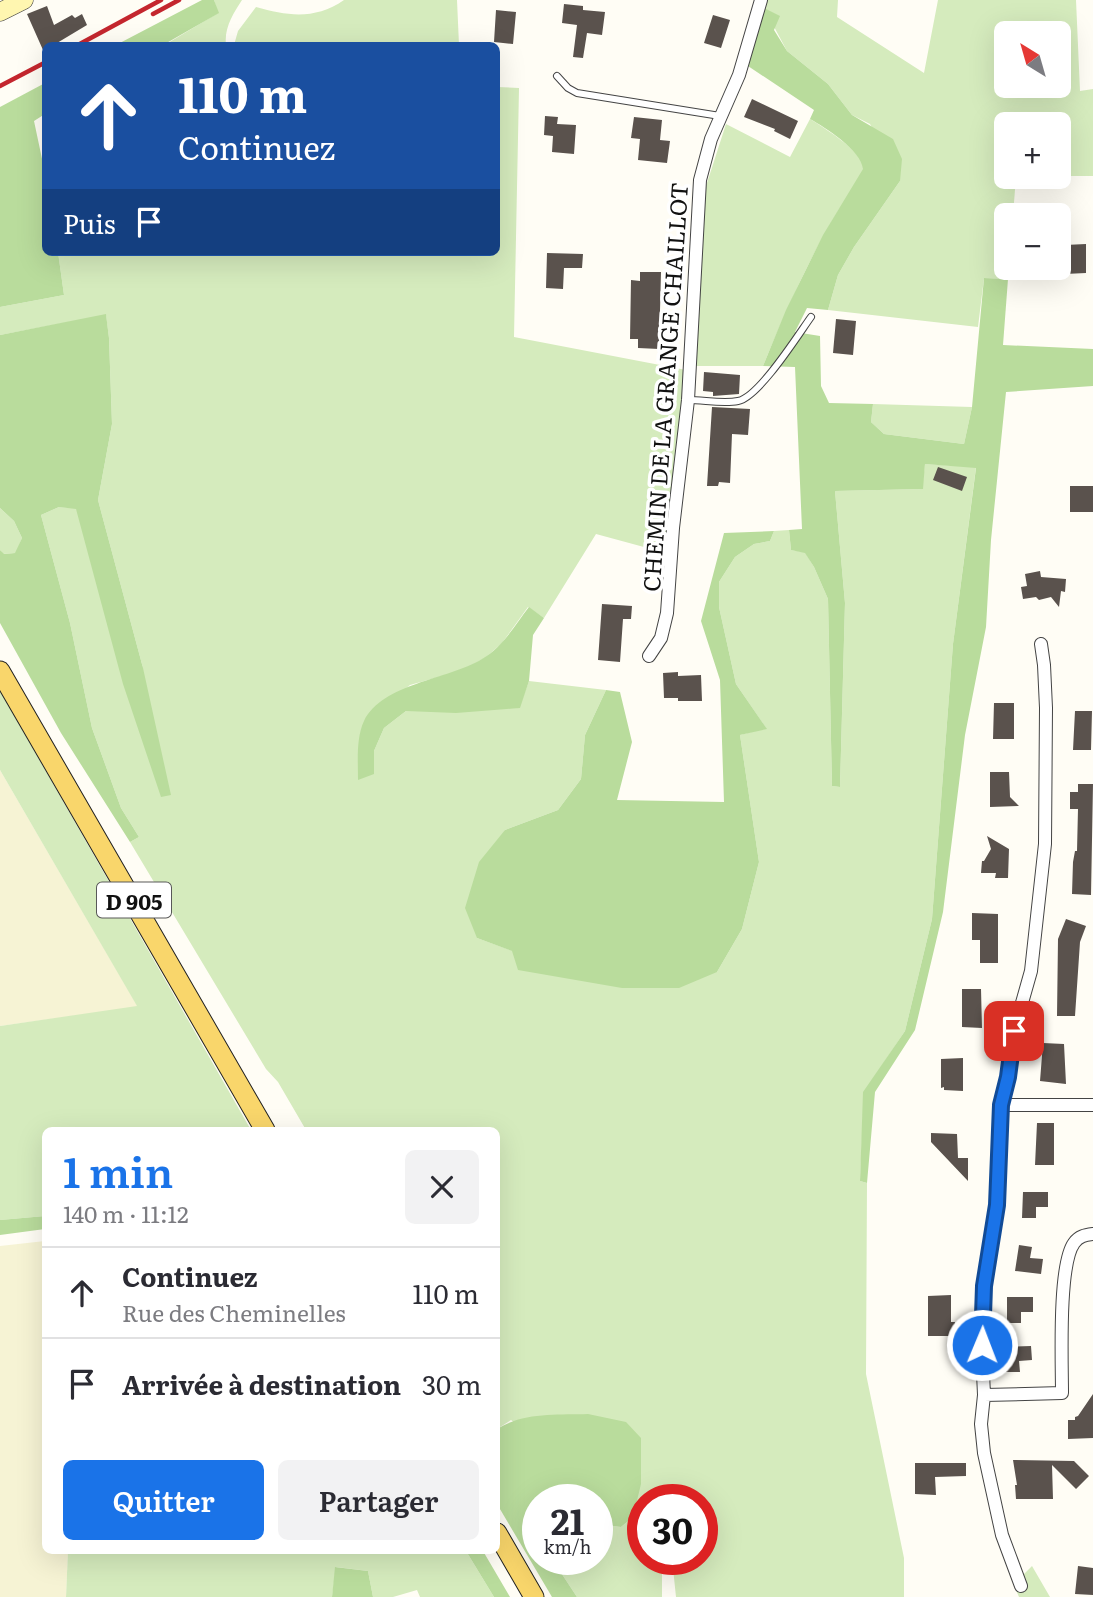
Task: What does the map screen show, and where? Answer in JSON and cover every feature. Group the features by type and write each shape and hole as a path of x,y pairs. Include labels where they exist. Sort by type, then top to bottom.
{"main road":[{"path":"0,12 24,0"},
{"name":"D 905","path":"0,671 263,1127"},
{"path":"500,1538 534,1597"}],"street":[{"name":"CHEMIN DE LA GRANGE CHAILLOT","path":"649,656 661,638 667,613 673,528 688,400 698,196 703,163 739,75 761,0"},
{"path":"1021,1586 1002,1535 984,1453 981,1424 984,1395 983,1301 997,1205 1001,1105 1014,1031 1031,971 1045,844 1046,689 1041,644"},
{"path":"1001,1105 1093,1105"},
{"path":"984,1395 1062,1393 1064,1283 1073,1244 1083,1235 1093,1234"}],"lane":[{"path":"557,76 577,93 720,116"},
{"path":"688,400 736,402 744,399 779,362 811,317"}],"shaded area":[{"path":"0,770 138,1007 0,1026"},
{"path":"42,1241 42,1554 68,1554 66,1597 0,1597 0,1246"}],"green space":[{"path":"202,0 214,0 219,13 168,42 122,42"},
{"path":"214,0 242,0 232,16 226,42 170,42 218,13"},
{"path":"344,0 457,0 459,42 235,42 238,31 256,7 279,13 301,14 323,11"},
{"path":"766,0 838,0 837,17 924,73 938,0 1076,0 1080,91 1093,89 1093,176 1071,176 1071,112 994,112 994,189 1015,189 1014,203 994,203 994,278 984,278 978,327 828,310 838,275 900,181 870,124 852,115 828,84 787,51 764,8"},
{"path":"764,8 780,16 774,30 787,51 828,84 852,115 893,139 902,159 900,181 838,275 828,310 807,308 795,332 820,336 821,386 829,403 873,404 871,422 884,434 964,444 972,407 984,278 1008,280 1003,345 1093,349 1093,386 1006,392 991,540 986,627 965,735 943,912 915,1030 875,1092 867,1183 860,1181 863,1092 905,1031 932,919 953,644 976,468 925,464 923,489 835,491 845,603 840,787 832,786 828,599 805,553 791,550 789,530 802,529 795,367 763,366 786,310 823,235 863,169 850,147 810,119 814,110 748,66"},
{"path":"42,85 42,116 34,121 42,159 42,256 59,256 64,295 0,307 0,107"},
{"path":"500,87 519,88 514,337 686,370 666,553 596,534 544,618 528,607 502,643 485,658 460,671 410,685 364,722 374,774 374,751 384,728 406,711 519,708 529,681 606,690 585,735 581,779 558,810 505,830 477,938 513,951 717,972 742,929 759,862 740,735 766,728 736,684 719,607 719,582 735,557 754,544 770,541 774,531 789,530 791,550 805,552 814,567 828,599 832,786 840,787 845,603 835,491 922,489 925,464 976,467 953,644 932,919 905,1031 864,1092 860,1181 867,1183 866,1374 904,1558 904,1597 676,1597 674,1575 718,1575 718,1484 627,1484 627,1512 613,1501 613,1484 591,1484 511,1420 500,1427 500,1127 304,1127 278,1082 266,1069 130,842 139,837 121,808 92,728 70,623 41,515 59,507 76,508 143,668 98,500 112,424 106,315 0,335 0,307 64,295 59,256 500,256"},
{"path":"810,119 854,151 863,164 862,174 817,248 763,366 694,366 706,186 726,124 790,157"},
{"path":"106,314 112,424 98,500 143,668 171,795 161,797 123,684 76,509 59,507 41,515 70,623 92,728 121,808 139,837 130,842 61,733 0,623 0,550 4,554 15,553 22,538 14,521 0,508 0,335"},
{"path":"873,404 972,407 964,444 884,434 871,422"},
{"path":"0,508 14,521 22,538 16,553 3,554 0,550"},
{"path":"774,531 770,541 754,544 735,557 719,582 719,607 736,684 767,729 740,735 759,862 742,929 717,972 679,988 622,988 518,970 512,951 477,938 465,908 479,862 505,830 558,810 581,779 585,735 606,690 620,692 632,742 617,800 724,802 720,680 701,621 724,533"},
{"path":"529,607 544,618 533,635 529,681 520,708 456,713 406,711 384,728 374,751 374,774 358,780 360,735 364,721 373,708 400,690 482,659 508,636"},
{"path":"0,691 249,1127 42,1127 42,1216 0,1220 0,1026 137,1006 0,770"},
{"path":"42,1216 42,1229 0,1235 0,1220"},
{"path":"588,1414 626,1422 641,1438 641,1484 627,1484 627,1522 621,1527 613,1526 613,1484 522,1484 522,1546 500,1509 500,1428 529,1417"},
{"path":"627,1522 627,1575 662,1575 662,1597 577,1597 563,1575 613,1575 613,1526 621,1527"},
{"path":"68,1554 468,1554 494,1597 420,1597 417,1590 393,1597 373,1597 368,1571 336,1567 332,1597 66,1597"},
{"path":"468,1554 485,1554 510,1597 494,1597"},
{"path":"1032,1566 1050,1597 1019,1597 1016,1590 1024,1586 1022,1576"},
{"path":"335,1567 368,1571 373,1597 332,1597"},
{"path":"539,1575 563,1575 577,1597 552,1597"}],"building":[{"path":"564,4 583,6 583,10 605,12 602,35 587,33 583,58 573,57 577,25 562,23"},
{"path":"47,6 54,25 72,15 75,18 82,14 87,25 59,42 42,42 42,48 27,14"},
{"path":"496,10 516,12 513,44 494,42"},
{"path":"713,15 730,20 721,48 704,43"},
{"path":"752,99 798,121 790,139 774,131 775,129 744,117"},
{"path":"545,116 558,117 557,124 576,125 574,154 552,152 553,136 544,135"},
{"path":"634,117 662,120 660,140 670,141 667,163 638,160 640,139 631,138"},
{"path":"1086,244 1086,273 1071,274 1071,245"},
{"path":"547,253 583,254 582,268 564,268 563,289 546,288"},
{"path":"640,272 661,272 659,349 638,348 638,339 630,339 631,280 640,281"},
{"path":"836,319 856,321 853,355 833,353"},
{"path":"704,372 740,375 739,394 713,396 713,392 703,391"},
{"path":"712,407 750,409 748,435 732,434 730,483 719,482 718,486 707,486"},
{"path":"938,467 967,477 962,491 933,480"},
{"path":"1070,486 1093,486 1093,512 1070,512"},
{"path":"1040,571 1041,577 1066,579 1065,592 1061,591 1059,607 1051,597 1039,600 1036,597 1023,599 1021,587 1027,586 1025,574"},
{"path":"602,604 632,606 631,619 623,619 620,662 598,660"},
{"path":"678,672 678,676 701,675 702,701 664,698 663,673"},
{"path":"994,703 1014,703 1014,739 993,739"},
{"path":"1075,711 1092,711 1091,750 1073,750"},
{"path":"990,772 1009,772 1010,797 1019,806 990,807"},
{"path":"1078,784 1093,784 1091,895 1072,894 1078,809 1070,809 1070,792 1078,792"},
{"path":"987,836 1009,849 1008,878 995,878 996,873 981,873 982,861 991,849"},
{"path":"972,913 998,914 998,963 980,963 980,940 972,940"},
{"path":"1066,919 1086,926 1080,942 1075,1016 1057,1016 1058,939"},
{"path":"962,989 981,989 982,1028 962,1027"},
{"path":"1043,1043 1064,1044 1066,1084 1040,1081"},
{"path":"963,1058 963,1091 944,1090 944,1087 941,1088 941,1059"},
{"path":"1037,1123 1054,1123 1054,1165 1035,1165"},
{"path":"931,1133 957,1134 958,1158 968,1158 968,1181 931,1142"},
{"path":"1023,1192 1048,1192 1048,1207 1036,1207 1036,1218 1022,1218"},
{"path":"1019,1245 1032,1247 1030,1258 1043,1259 1041,1274 1015,1271"},
{"path":"951,1295 951,1322 955,1322 955,1336 928,1336 928,1296"},
{"path":"1007,1297 1033,1297 1033,1312 1021,1312 1021,1323 1007,1323"},
{"path":"1031,1346 1032,1360 1019,1361 1020,1372 1006,1372 1006,1347"},
{"path":"1093,1394 1093,1438 1068,1439 1068,1420 1075,1420"},
{"path":"1013,1460 1074,1461 1089,1476 1076,1489 1052,1465 1053,1499 1016,1499"},
{"path":"915,1463 966,1463 966,1476 935,1477 936,1495 915,1494"},
{"path":"1078,1566 1093,1568 1093,1595 1075,1594"}],"railway":[{"path":"83,42 161,0"},
{"path":"153,14 179,0"},
{"path":"0,86 42,64"}],"route":[{"path":"982,1345 984,1286 997,1205 1001,1105 1014,1031"}]}
